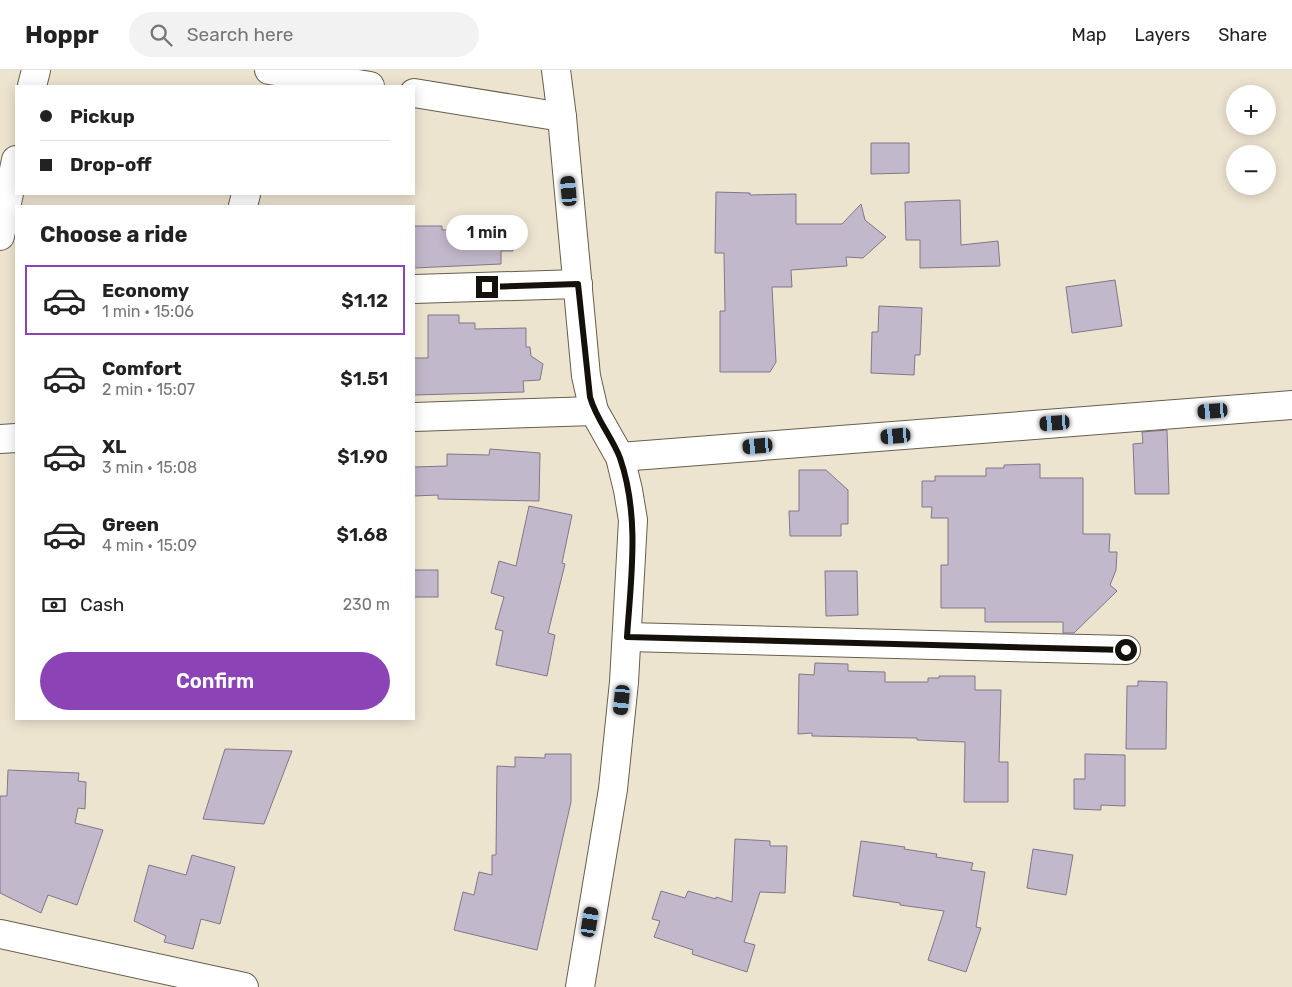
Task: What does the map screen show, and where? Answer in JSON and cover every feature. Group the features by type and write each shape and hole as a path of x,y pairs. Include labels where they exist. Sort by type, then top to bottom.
{"street":[{"path":"32,85 36,70"},
{"path":"556,70 586,376 594,410 620,457 633,520 627,637 613,788 580,987"},
{"path":"275,76 360,85"},
{"path":"415,93 562,117"},
{"path":"0,236 15,165"},
{"path":"415,289 578,284"},
{"path":"620,457 1292,405"},
{"path":"415,417 594,410"},
{"path":"0,439 15,438"},
{"path":"627,637 1126,650"},
{"path":"0,934 209,983 244,987"}],"building":[{"path":"871,143 909,143 909,173 871,174"},
{"path":"716,192 750,193 750,195 796,194 796,224 842,224 861,204 865,220 886,237 863,258 846,257 847,266 791,270 792,287 772,287 776,362 770,372 720,372 720,311 725,311 724,253 715,253"},
{"path":"960,200 961,245 998,241 1000,266 920,268 920,240 906,240 905,202"},
{"path":"415,226 442,226 442,230 512,228 513,251 501,251 501,264 415,268"},
{"path":"1115,280 1122,326 1072,333 1066,287"},
{"path":"879,306 922,308 920,355 915,355 914,375 871,373 872,332 878,332"},
{"path":"428,315 459,315 459,323 475,323 475,329 526,328 526,347 530,347 531,356 543,364 540,380 523,381 524,392 415,395 415,358 428,358"},
{"path":"1167,430 1169,494 1135,494 1133,444 1143,443 1142,432"},
{"path":"490,449 540,453 539,501 438,499 438,495 415,496 415,467 447,466 447,454 489,455"},
{"path":"1040,464 1040,478 1083,478 1083,534 1110,534 1109,552 1117,552 1116,570 1110,585 1117,591 1074,633 1063,633 1063,622 985,622 985,608 941,608 941,565 948,565 948,518 931,518 932,507 922,507 922,481 935,481 935,476 986,476 986,468 1004,468 1004,465"},
{"path":"799,470 826,470 848,490 848,524 841,524 841,536 790,536 789,511 799,511"},
{"path":"529,506 572,515 562,563 565,564 548,633 555,635 547,676 496,665 503,631 495,629 504,597 491,593 499,561 516,566"},
{"path":"415,570 438,570 438,597 415,597"},
{"path":"825,571 857,571 858,615 826,616"},
{"path":"815,663 848,664 848,671 885,672 885,682 928,682 928,678 939,678 939,676 975,676 975,690 1001,690 999,762 1008,762 1008,802 964,802 965,742 917,740 917,738 812,736 812,733 798,734 799,674 814,675"},
{"path":"1138,681 1167,682 1166,749 1126,749 1127,686 1138,686"},
{"path":"225,749 292,751 264,824 203,819"},
{"path":"545,754 571,754 571,802 537,950 454,930 463,892 474,895 479,872 492,875 492,855 496,855 497,766 515,767 515,757 545,758"},
{"path":"1085,754 1125,755 1125,806 1101,805 1101,810 1074,809 1074,779 1085,779"},
{"path":"8,770 79,773 78,781 86,782 85,809 78,808 75,823 103,830 77,905 48,895 41,913 0,893 0,796 7,796"},
{"path":"735,839 770,841 770,846 787,846 785,893 760,892 744,942 755,945 747,972 692,954 693,950 654,937 660,921 652,919 661,891 685,898 688,891 732,902"},
{"path":"861,841 905,847 904,849 937,854 936,857 973,863 971,870 985,872 976,927 981,928 966,972 928,960 944,911 853,896"},
{"path":"1033,849 1073,855 1066,895 1027,888"},
{"path":"192,855 235,867 220,924 201,919 193,949 164,942 166,936 134,921 149,865 186,875"}],"route":[{"path":"487,287 578,284 586,376 590,397 594,410 620,457 633,520 627,637 1126,650"}]}
